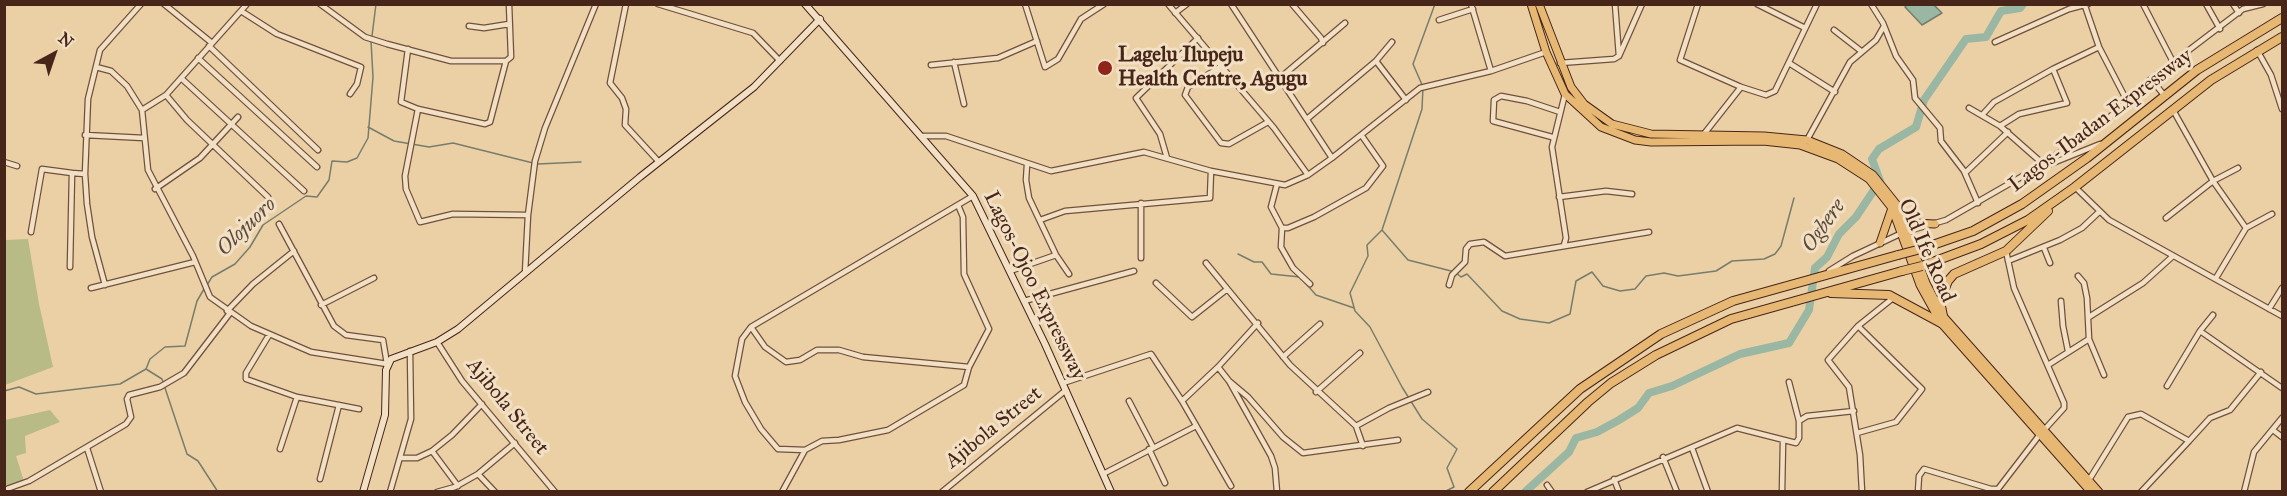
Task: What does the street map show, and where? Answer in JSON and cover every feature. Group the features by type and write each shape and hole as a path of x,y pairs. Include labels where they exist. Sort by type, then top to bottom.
{"highway":[{"name":"Lagos-Ibadan Expressway","path":"1469,492 1580,389 1642,345 1693,318 1733,301 1824,274 1922,249 1973,231 2006,214 2108,141 2164,95 2223,52 2283,18"},
{"name":"Lagos-Ibadan Expressway","path":"1493,492 1588,402 1611,383 1656,355 1731,319 1922,266 2000,236 2059,199 2211,80 2257,50 2283,37"},
{"path":"1942,320 1940,301 1948,281 1954,274 2007,256 2059,199"},
{"path":"1819,293 1879,294 1896,298 1942,320"}],"main road":[{"name":"Old Ife Road","path":"1531,4 1546,52 1565,94 1591,121 1611,132 1651,142 1702,136 1773,136 1807,140 1836,151 1871,177 1902,217 1920,285 1942,320 2099,492"},
{"name":"Old Ife Road","path":"1539,4 1559,63 1576,94 1612,124 1651,134 1691,139 1763,141 1800,145 1838,159 1871,177"},
{"name":"Old Ife Road","path":"1883,190 1905,232"},
{"path":"1880,243 1892,208"},
{"path":"1902,217 1915,223 1935,224"},
{"name":"Old Ife Road","path":"2053,442 2091,492"}],"street":[{"path":"105,285 92,237 85,174 88,99 100,50 141,4"},
{"path":"165,4 210,44 318,150"},
{"path":"142,110 166,95 247,4"},
{"path":"320,4 365,37 451,61 506,61"},
{"path":"408,49 399,99 418,109 485,124 490,123 506,61 511,57 509,4"},
{"path":"525,273 528,215 535,161 545,128 596,4"},
{"path":"626,4 610,83 622,98 626,109 625,125 659,162"},
{"path":"658,4 753,33 780,61"},
{"name":"Lagos-Ojoo Expressway","path":"805,4 973,196 1105,473 1111,492"},
{"path":"1025,4 1045,67 1058,59 1081,19 1104,4"},
{"path":"1168,4 1268,122 1308,175"},
{"path":"1175,13 1187,4"},
{"path":"1230,4 1332,158"},
{"path":"1292,4 1322,38 1323,43"},
{"path":"1615,4 1619,56"},
{"path":"1559,63 1614,59 1619,56 1642,4"},
{"path":"1698,4 1680,60 1741,87 1771,94 1789,63 1817,4"},
{"path":"1757,4 1805,28"},
{"path":"1871,4 1884,26 1900,63 1913,80 1915,98 1925,107 1940,128 1941,141 1965,173 1978,203"},
{"path":"2144,4 2173,62"},
{"path":"2205,4 2220,29"},
{"path":"2234,4 2239,13"},
{"path":"1824,274 1880,243 1905,232 1935,224 1978,203 2028,173 2100,126 2151,79 2239,13 2263,4"},
{"path":"1995,42 2069,9 2086,5 2099,47 2127,101"},
{"path":"1439,20 1472,7 1491,71"},
{"path":"241,11 277,34 361,67 357,84 350,94"},
{"path":"387,364 394,356 437,342 452,333 659,162 754,87 820,19"},
{"path":"1280,78 1345,23"},
{"path":"469,26 484,28 509,24"},
{"path":"1807,140 1850,62 1879,36 1884,26"},
{"path":"1834,30 1862,51"},
{"path":"1879,36 1891,44"},
{"path":"1167,158 1160,134 1136,98 1198,38"},
{"path":"931,65 998,58 1037,41"},
{"path":"1307,119 1376,61 1392,42"},
{"path":"1983,114 1994,102 2053,69 2099,47"},
{"path":"2257,50 2281,99 2283,109"},
{"path":"920,136 946,136 1027,165 1060,171 1136,153 1277,184 1293,183 1308,175 1362,136 1420,88 1491,71 1546,52"},
{"path":"198,58 317,167"},
{"path":"1376,61 1406,100"},
{"path":"954,62 964,104"},
{"path":"1789,63 1835,92"},
{"path":"1222,66 1188,87 1185,95 1221,143 1229,144 1268,122"},
{"path":"96,67 111,71 127,86 142,110 148,170 155,189 195,262 207,292 229,312 269,335 324,356 387,364"},
{"path":"2000,126 2019,114 2067,103 2053,69"},
{"path":"181,78 230,126 304,191"},
{"path":"2151,79 2164,95"},
{"path":"1702,136 1741,87"},
{"path":"1564,245 1566,238 1552,137 1565,94"},
{"path":"166,95 213,146 268,198"},
{"path":"1552,137 1493,121 1494,100 1498,96 1518,99 1560,112"},
{"path":"1969,108 1983,114 2008,132 2042,163"},
{"path":"418,109 405,176 406,189 420,222 453,214 528,215"},
{"path":"2173,110 2213,181 2246,228"},
{"path":"155,189 193,164 213,146 238,117"},
{"path":"1965,173 2008,132"},
{"path":"86,135 144,138"},
{"path":"1282,228 1288,228 1314,217 1366,188 1383,166 1362,136"},
{"path":"2028,173 2108,141"},
{"path":"4,162 16,166"},
{"path":"1027,165 1026,180 1029,198 1056,255 1069,274"},
{"path":"2166,218 2213,181 2238,168"},
{"path":"31,232 42,169 85,174"},
{"path":"1040,220 1065,211 1210,198 1211,171"},
{"path":"70,267 72,173"},
{"path":"1277,184 1271,207 1282,228 1280,241 1293,268 1310,284"},
{"path":"2075,187 2099,212 2173,256 2283,316"},
{"path":"1559,197 1606,191 1632,194"},
{"path":"958,205 963,217 964,274 989,329 969,367 964,385 888,430 839,440 822,441 805,450 778,449 761,429 745,402 735,376 742,339 751,327 973,196"},
{"path":"1141,204 1141,258"},
{"path":"1918,492 1919,476 1924,469 1996,491 2064,408 2064,403 2014,288 2007,256 2044,248 2082,228 2099,212"},
{"path":"2216,278 2246,228 2272,214"},
{"path":"279,224 321,305 340,332 383,340 387,364 385,415 363,492"},
{"path":"1449,285 1452,274 1465,262 1466,249 1470,244 1484,242 1505,255 1649,232"},
{"path":"1566,238 1570,243"},
{"path":"2044,248 2049,262"},
{"path":"4,490 29,481 130,420 129,395 163,386 190,366 229,312 253,284 294,251"},
{"path":"1010,271 1056,255"},
{"path":"2089,317 2143,284 2173,256"},
{"path":"91,288 195,262"},
{"path":"1206,263 1226,290 1258,323 1283,357 1316,392 1356,426 1363,446"},
{"path":"1024,301 1134,271"},
{"path":"2078,276 2084,283 2089,317 2089,339 2104,375"},
{"path":"321,305 374,278"},
{"path":"1156,284 1192,316 1226,290"},
{"path":"2270,309 2283,288"},
{"path":"1862,492 1854,411 1847,383 1831,367 1828,360 1858,326 1888,301 1896,298"},
{"path":"2061,301 2062,327 2068,351"},
{"path":"2167,386 2181,367 2184,356 2200,331 2213,315"},
{"path":"1182,401 1218,367 1258,323"},
{"path":"1283,357 1320,324"},
{"path":"1857,433 1896,422 1922,389 1858,326"},
{"path":"751,327 765,346 786,362 800,360 817,351 838,351 863,357 969,367"},
{"path":"2200,331 2283,388"},
{"path":"269,335 245,376 250,381 297,397 360,409"},
{"path":"2048,365 2089,339"},
{"name":"Ajibola Street","path":"437,342 462,381 555,492"},
{"path":"390,492 411,414 410,351"},
{"path":"1316,392 1360,353"},
{"path":"1063,383 1146,354 1155,359 1231,486"},
{"path":"1218,367 1283,437 1303,453 1398,440"},
{"path":"2141,492 2210,418 2230,410 2261,372"},
{"path":"2277,383 2283,376"},
{"path":"1229,381 1271,456 1275,468 1277,492"},
{"path":"1587,492 1663,457 1692,448 1737,428 1783,441 1798,442 1798,421 1789,382"},
{"name":"Ajibola Street","path":"942,492 1066,390"},
{"path":"1356,426 1409,398 1428,392"},
{"path":"280,449 297,397"},
{"path":"1129,401 1165,483"},
{"path":"401,458 417,458 432,451 452,435 482,404"},
{"path":"320,479 339,405"},
{"path":"1798,421 1807,416 1854,411"},
{"path":"2089,480 2132,414 2152,418 2189,441"},
{"path":"2244,492 2254,452 2283,418"},
{"path":"1105,473 1196,426"},
{"path":"2273,430 2283,437"},
{"path":"1782,492 1783,441"},
{"path":"437,492 458,486 478,474 515,443"},
{"path":"87,448 101,492"},
{"path":"1692,448 1708,492"},
{"path":"782,492 805,450"},
{"path":"432,451 458,486"},
{"path":"1663,457 1677,492"},
{"path":"478,474 495,492"},
{"path":"1614,480 1619,492"},
{"path":"1547,485 1552,492"}],"green space":[{"path":"28,239 53,367 5,385 5,240"},
{"path":"50,410 60,422 25,436 26,453 16,456 24,481 5,486 5,420"}],"shaded area":[{"path":"1907,5 1934,5 1942,13 1922,25 1905,7"}],"waterway":[{"name":"Olojuoro","path":"372,36 376,4"},
{"path":"1435,4 1413,64 1423,87 1422,109 1382,230 1367,245 1368,256 1350,293 1355,311 1370,327 1422,419 1457,449 1447,468 1454,487 1444,492"},
{"name":"Ogbere","path":"1525,492 1569,452 1576,438 1597,432 1619,420 1638,408 1649,393 1672,386 1740,354 1789,343 1809,310 1815,268 1827,257 1839,234 1856,217 1880,181 1872,159 1879,149 1916,127 1924,100 1966,39 1986,37 2001,11 2020,8 2023,4"},
{"name":"Olojuoro","path":"207,285 212,277 235,264 250,247 263,225 306,196 317,197 329,180 332,161 347,162 357,158 368,138 373,77 371,41"},
{"path":"368,127 394,141 429,147 453,143 533,163"},
{"path":"538,164 581,162"},
{"path":"1382,230 1408,260 1455,272 1461,277 1467,274 1502,311 1520,319 1549,323 1570,314 1576,281 1592,272 1603,286 1620,291 1635,289 1646,276 1664,273 1678,276 1716,271 1732,261 1764,259 1775,254 1781,246 1794,198"},
{"path":"1238,254 1254,262 1262,262 1271,274 1300,277 1316,295 1354,308"},
{"name":"Olojuoro","path":"4,391 19,387 36,394 120,384 146,369 150,359 165,347 185,346 197,301 204,289"},
{"path":"146,369 162,379 187,454 198,461 218,492"}],"place":[{"name":"Lagelu Ilupeju Health Centre, Agugu","path":"1105,68"}]}
